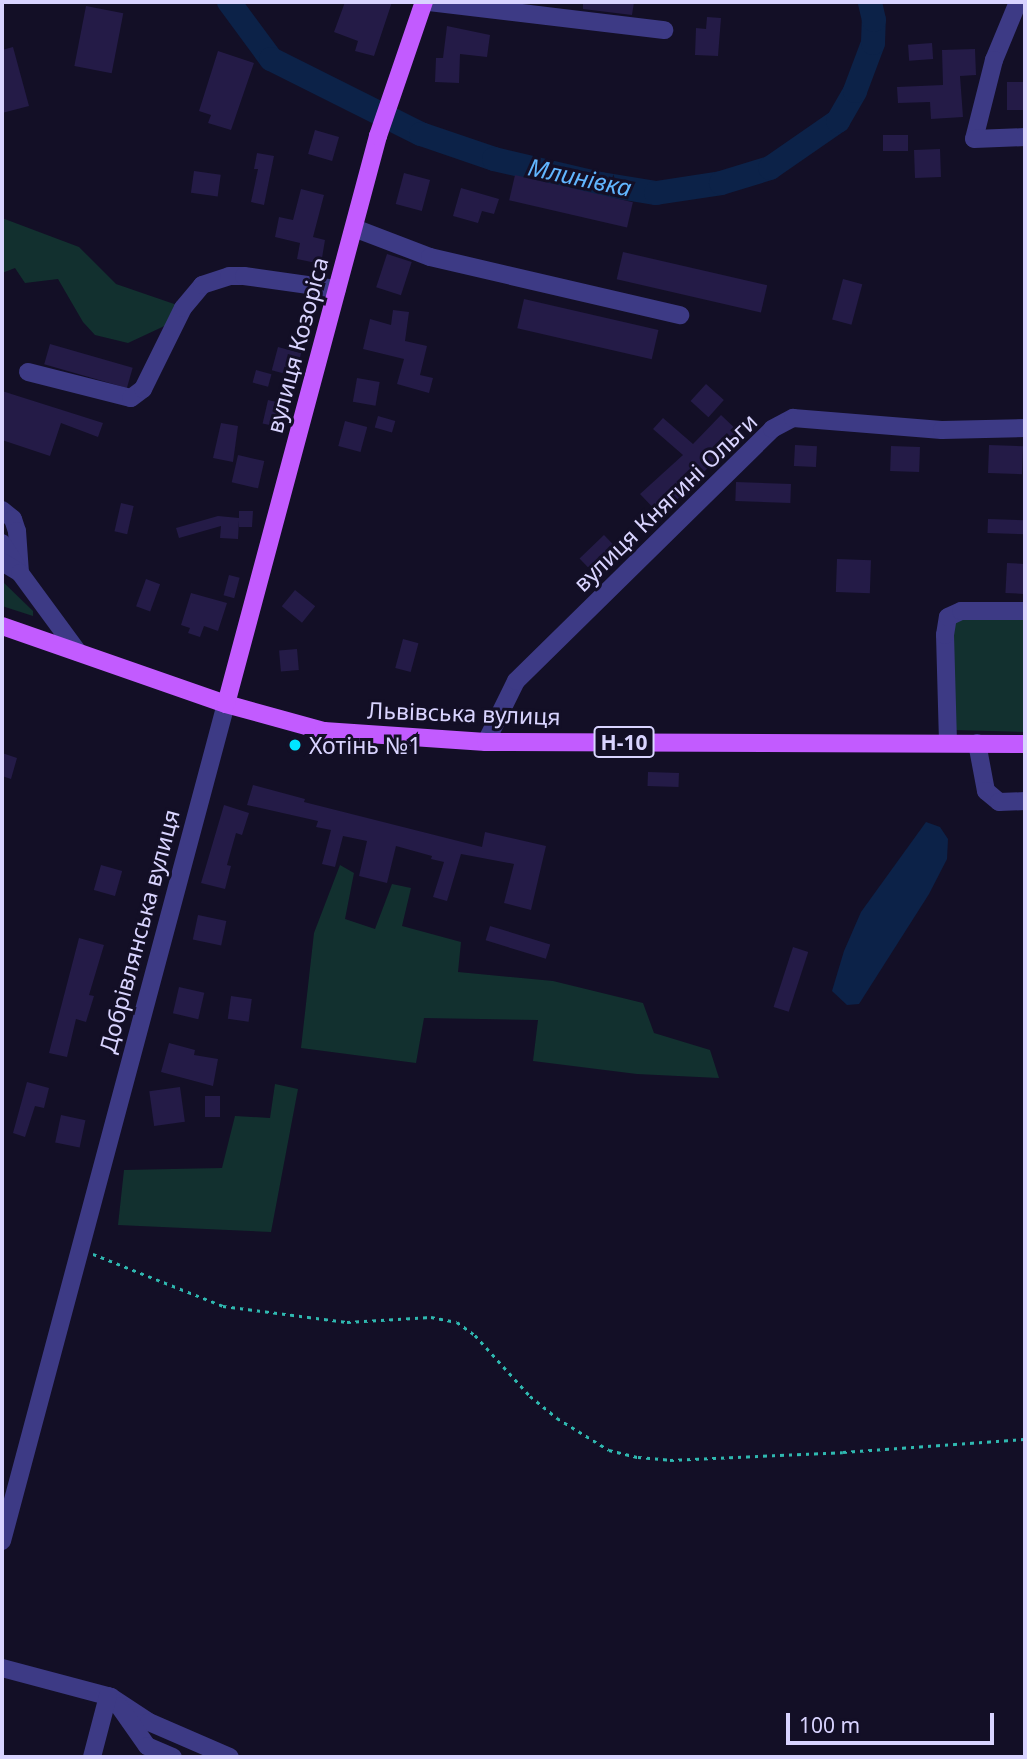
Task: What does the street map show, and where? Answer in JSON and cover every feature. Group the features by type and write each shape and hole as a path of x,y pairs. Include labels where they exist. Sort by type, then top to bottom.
{"main road":[{"name":"вулиця Козоріса","path":"226,704 378,136 427,2"},
{"name":"Львівська вулиця","path":"2,626 226,704 324,731 486,742 1025,744"}],"street":[{"path":"427,2 664,30"},
{"path":"1018,2 993,60 974,139 1025,137"},
{"path":"354,228 430,257 680,315"},
{"path":"28,372 131,398 143,389 183,308 202,285 229,276 244,276 337,289"},
{"name":"вулиця Княгині Ольги","path":"486,742 516,681 772,429 793,418 942,430 1025,428"},
{"path":"2,510 13,519 17,531 20,573"},
{"path":"2,543 20,573 78,652"},
{"path":"2,562 20,573"},
{"path":"947,743 945,635 948,618 961,611 1025,611"},
{"name":"Добрівлянська вулиця","path":"2,1541 226,704"},
{"path":"977,743 986,791 999,803 1025,801"},
{"path":"2,1668 113,1700 181,1738 230,1757"},
{"path":"113,1700 139,1749 147,1746 173,1757"},
{"path":"92,1757 113,1700"}],"path":[{"path":"79,1249 223,1306 347,1322 431,1317 457,1322 475,1335 530,1396 557,1418 609,1450 638,1457 670,1460 803,1451 843,1452 1025,1439"}],"green space":[{"path":"2,218 79,247 116,284 180,306 173,322 128,343 95,335 83,322 58,279 25,283 15,268 2,273"},
{"path":"2,581 33,611 33,616 2,606"},
{"path":"964,617 1025,618 1025,732 954,730 953,623"},
{"path":"340,865 354,873 345,919 375,929 392,884 411,888 402,926 461,942 458,972 553,981 643,1003 654,1033 710,1050 719,1078 637,1074 533,1061 538,1020 424,1018 416,1063 301,1048 314,933"},
{"path":"275,1084 298,1089 271,1232 118,1225 124,1170 222,1168 235,1116 270,1118"}],"water":[{"path":"926,822 940,827 948,839 947,859 929,894 859,1004 847,1005 832,991 844,951 861,912"}],"building":[{"path":"345,2 392,2 374,56 355,51 358,41 334,32"},
{"path":"583,2 634,2 632,15 583,9"},
{"path":"86,6 123,13 112,73 74,66"},
{"path":"707,17 721,18 718,56 695,55 696,28 706,29"},
{"path":"447,26 490,35 487,57 460,54 459,83 435,82 436,58 443,58"},
{"path":"932,43 933,59 909,61 908,45"},
{"path":"13,47 29,106 2,113 2,50"},
{"path":"975,49 976,75 960,76 963,117 931,119 930,102 898,103 897,87 943,85 942,50"},
{"path":"218,51 254,63 231,130 208,123 211,115 199,111"},
{"path":"1007,82 1025,82 1025,110 1007,110"},
{"path":"315,130 339,137 332,161 308,154"},
{"path":"883,135 908,135 908,151 883,151"},
{"path":"940,149 941,177 915,178 914,150"},
{"path":"257,153 274,156 264,205 251,202 258,169 254,169"},
{"path":"194,171 221,175 218,197 191,193"},
{"path":"404,173 430,180 422,211 396,204"},
{"path":"515,175 633,202 627,228 509,200"},
{"path":"461,188 499,199 494,214 482,211 478,223 453,216"},
{"path":"301,189 324,195 313,237 325,240 321,264 297,259 300,243 275,237 279,217 293,220"},
{"path":"623,252 767,285 761,313 617,279"},
{"path":"387,254 412,262 401,295 376,287"},
{"path":"843,279 862,284 851,325 832,320"},
{"path":"524,299 658,330 652,359 517,328"},
{"path":"393,310 409,312 405,341 427,346 420,375 433,378 429,393 397,384 404,359 363,349 370,319 391,325"},
{"path":"50,344 133,368 127,388 44,364"},
{"path":"278,347 301,353 295,376 272,370"},
{"path":"256,370 271,374 268,387 253,383"},
{"path":"357,378 380,382 375,406 353,402"},
{"path":"706,384 724,400 708,417 691,401"},
{"path":"2,391 103,423 98,437 61,423 50,456 2,440"},
{"path":"268,400 289,405 284,428 263,423"},
{"path":"721,415 741,434 661,516 640,494 683,455 653,429 663,418 693,444"},
{"path":"378,416 395,421 392,432 375,428"},
{"path":"345,421 367,427 360,452 338,446"},
{"path":"221,423 238,426 233,462 213,458"},
{"path":"795,445 817,446 816,467 794,466"},
{"path":"989,445 1023,446 1022,474 988,473"},
{"path":"891,446 920,447 919,472 890,471"},
{"path":"238,455 264,461 258,488 232,482"},
{"path":"736,482 791,484 790,503 735,501"},
{"path":"121,503 134,506 127,534 114,531"},
{"path":"239,511 253,511 252,527 239,527 239,521 238,539 220,538 221,526 179,538 176,528 218,516 239,518"},
{"path":"988,519 1025,520 1024,534 988,533"},
{"path":"604,535 623,555 599,579 580,559"},
{"path":"837,559 871,560 870,593 836,592"},
{"path":"1007,563 1025,564 1023,594 1005,593"},
{"path":"229,575 240,578 234,598 224,595"},
{"path":"146,579 160,584 150,611 136,606"},
{"path":"295,590 315,606 302,623 282,606"},
{"path":"191,593 227,603 218,631 204,626 200,637 188,633 190,628 181,625"},
{"path":"403,639 418,643 411,672 395,668"},
{"path":"297,649 299,670 281,671 279,651"},
{"path":"2,753 17,758 11,779 2,776"},
{"path":"648,772 679,773 678,787 648,786"},
{"path":"253,785 305,799 304,802 482,847 485,832 546,846 531,910 504,903 514,864 461,854 447,901 433,897 444,862 431,859 432,856 396,846 387,883 359,876 367,841 343,836 335,867 322,864 331,830 316,827 318,821 247,805"},
{"path":"224,805 249,813 242,835 236,833 227,865 231,866 225,889 201,883"},
{"path":"101,865 122,871 115,896 94,890"},
{"path":"198,915 226,921 221,945 193,939"},
{"path":"490,926 550,944 546,959 486,940"},
{"path":"79,938 104,945 89,995 94,996 86,1022 76,1019 67,1057 49,1053"},
{"path":"793,947 808,952 789,1012 774,1007"},
{"path":"179,987 204,993 198,1019 173,1013"},
{"path":"231,996 252,999 249,1022 228,1019"},
{"path":"169,1043 195,1050 194,1055 218,1059 213,1086 161,1072"},
{"path":"27,1082 49,1088 44,1108 35,1106 25,1137 13,1133"},
{"path":"180,1087 185,1122 154,1126 149,1091"},
{"path":"205,1096 220,1096 220,1117 205,1117"},
{"path":"61,1115 85,1120 80,1148 55,1142"}],"waterway":[{"name":"Млинівка","path":"229,2 271,59 421,134 494,159 601,184 656,193 721,183 770,168 838,121 855,91 873,43 874,20 870,2"}],"place":[{"name":"Хотінь №1","path":"295,745"}]}
